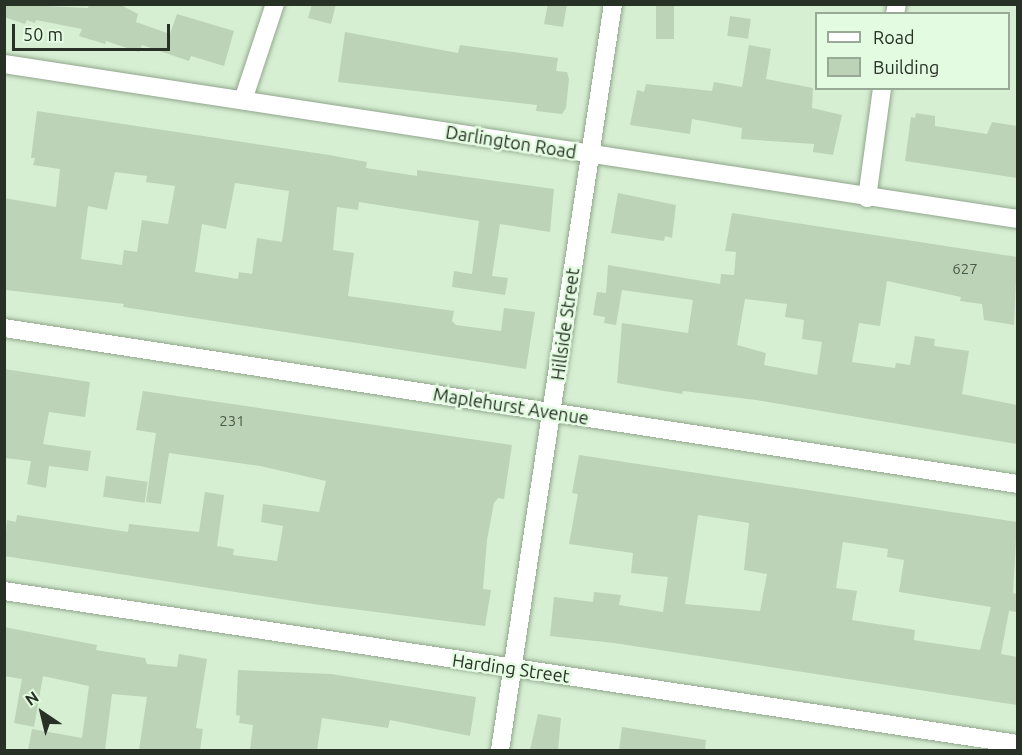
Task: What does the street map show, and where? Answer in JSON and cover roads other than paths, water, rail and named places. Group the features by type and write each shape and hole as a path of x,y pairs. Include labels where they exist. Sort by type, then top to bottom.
{"street":[{"path":"243,100 275,4"},
{"name":"Hillside Street","path":"500,750 613,4"},
{"name":"Darlington Road","path":"4,63 867,198 1017,219"},
{"path":"867,198 882,90"},
{"name":"Maplehurst Avenue","path":"4,328 1017,484"},
{"name":"Harding Street","path":"4,591 1017,744"}]}
